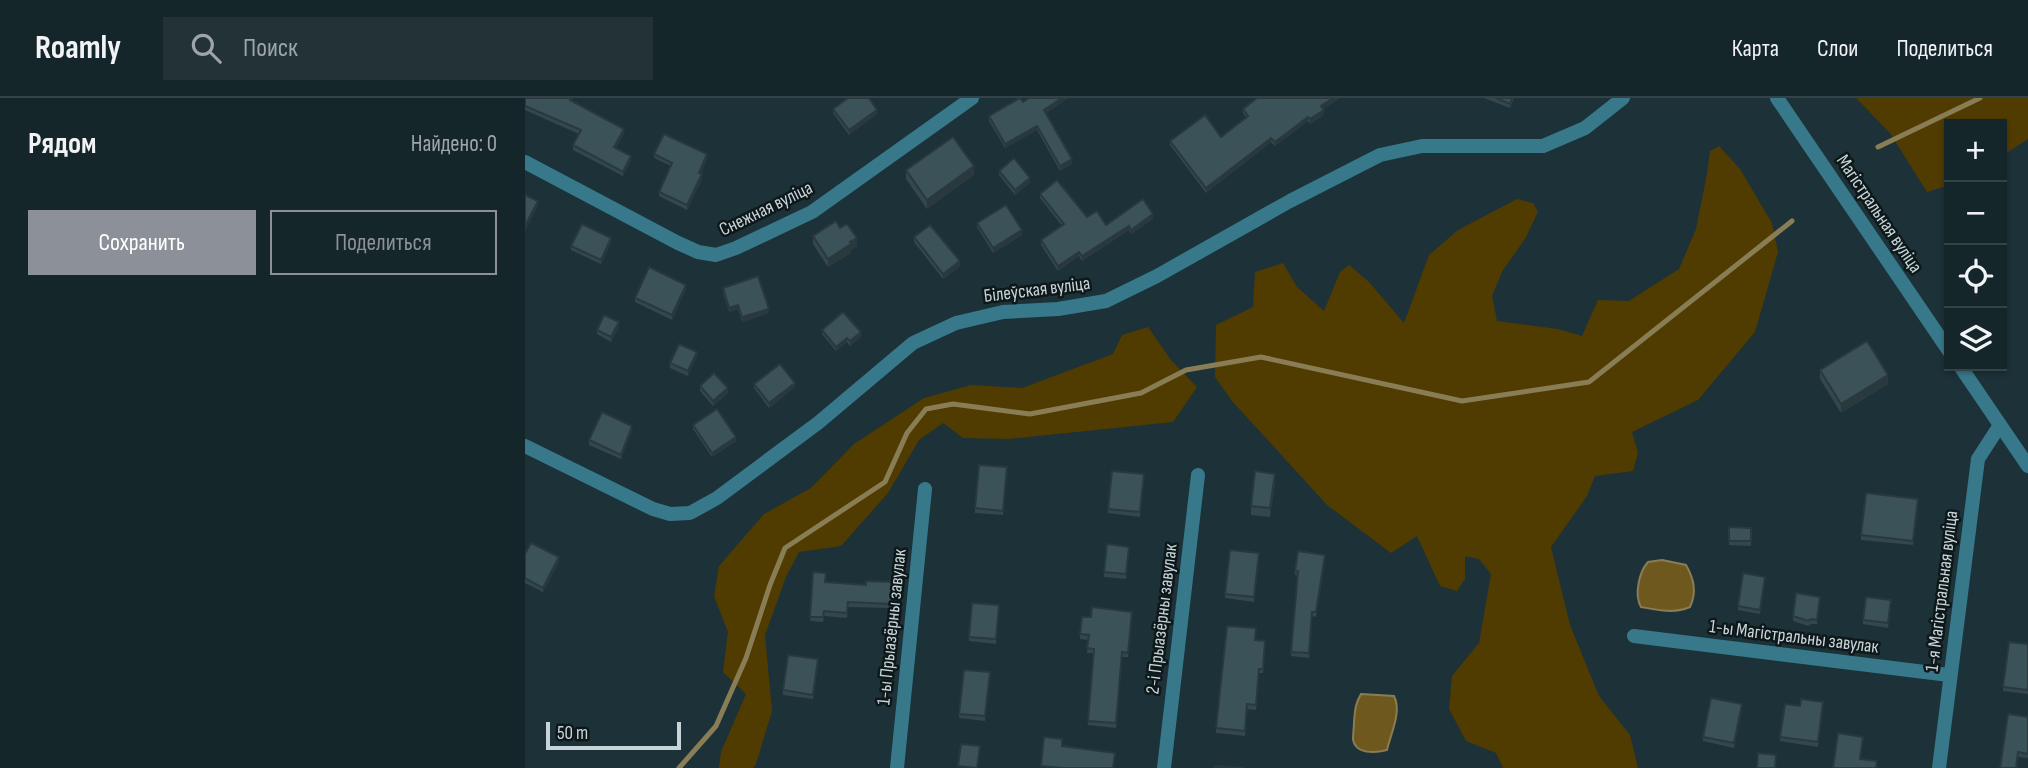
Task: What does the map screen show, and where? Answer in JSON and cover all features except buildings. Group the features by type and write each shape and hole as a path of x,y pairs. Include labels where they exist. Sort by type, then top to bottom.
{"street":[{"name":"Снежная вуліца","path":"525,162 678,243 698,252 716,255 812,212 972,98"},
{"name":"Білеўская вуліца","path":"525,446 653,509 670,514 690,513 717,498 818,423 913,343 956,323 1003,312 1058,309 1106,301 1380,155 1422,146 1542,146 1585,128 1623,98"},
{"name":"Магістральная вуліца","path":"1777,98 1944,344"},
{"path":"1962,371 2028,466"},
{"name":"1-я Магістральная вуліца","path":"1939,768 1978,459 2000,425"},
{"name":"2-і Прыазёрны завулак","path":"1164,768 1198,475"},
{"name":"1-ы Прыазёрны завулак","path":"897,768 925,489"},
{"name":"1-ы Магістральны завулак","path":"1634,636 1949,675"}],"shaded area":[{"path":"1856,98 2028,98 2028,139 2007,153 2007,119 1944,119 1944,187 1927,192 1890,133"},
{"path":"1719,146 1740,169 1772,223 1778,252 1755,332 1698,400 1632,432 1638,453 1633,471 1595,476 1587,496 1551,547 1570,625 1599,696 1630,735 1638,768 1503,768 1496,753 1466,741 1449,709 1452,676 1479,643 1491,574 1479,559 1465,556 1465,579 1457,591 1440,586 1417,536 1391,553 1327,505 1232,401 1215,377 1216,325 1253,307 1255,272 1283,263 1297,287 1324,311 1340,272 1349,265 1369,282 1404,323 1429,255 1458,230 1517,199 1533,203 1538,212 1525,239 1503,270 1492,296 1497,321 1558,329 1582,336 1598,300 1629,301 1679,269 1696,229 1710,151"},
{"path":"1148,327 1171,360 1197,387 1173,422 1009,439 963,438 943,423 919,440 888,493 841,546 799,552 786,577 765,635 772,711 756,764 753,768 719,768 721,752 746,694 723,672 728,632 714,596 719,566 764,514 811,488 854,444 924,398 971,385 1022,388 1113,354 1122,335"},
{"path":"1662,560 1686,565 1694,586 1690,607 1672,611 1641,607 1638,590 1642,572 1648,562"},
{"path":"1361,694 1394,696 1397,708 1387,750 1367,752 1355,744 1355,711"}],"waterway":[{"path":"1878,147 1980,98"},
{"path":"679,768 716,726 746,658 785,548 885,482 907,433 926,409 953,404 1030,414 1141,393 1186,370 1261,357 1462,401 1589,382 1792,221"}]}
